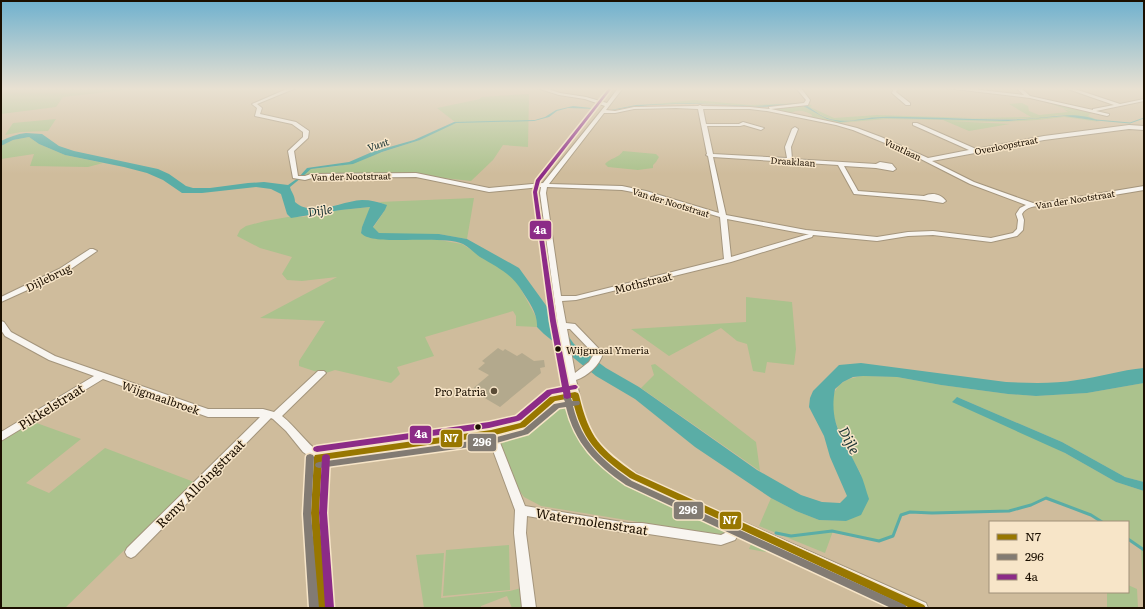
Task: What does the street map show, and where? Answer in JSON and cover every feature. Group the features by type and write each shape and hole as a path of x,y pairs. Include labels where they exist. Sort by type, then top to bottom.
{"street":[{"name":"Van der Nootstraat","path":"264,116 294,123 306,131 306,137 291,151 296,177 416,175 488,190 544,186 601,186 633,190 660,196 723,216 806,232 877,239 908,234 933,233 991,240 1015,235 1020,230 1021,220 1019,214 1022,209 1032,205 1048,204 1144,188"},
{"path":"598,116 544,186 543,193 568,362 580,417 588,435 601,451 640,481 921,608"},
{"path":"702,116 723,216 728,260"},
{"name":"Vuntlaan","path":"797,116 855,129 909,151 972,183 1032,205"},
{"path":"915,124 975,151"},
{"path":"703,125 751,126 761,128"},
{"name":"Overloopstraat","path":"927,160 1044,138 1134,126 1144,128"},
{"path":"790,160 787,153 787,145 795,129"},
{"name":"Draaklaan","path":"710,155 877,166"},
{"path":"840,164 856,196 925,198"},
{"name":"Mothstraat","path":"558,299 576,298 638,284 810,236"},
{"name":"Dijlebrug","path":"1,300 62,271 93,251"},
{"path":"562,323 572,326 583,339 598,352 599,355 577,377 572,378"},
{"name":"Wijgmaalbroek","path":"1,324 8,334 52,358 208,413 272,415"},
{"name":"Remy Alloingstraat","path":"131,552 272,415 321,373"},
{"name":"Pikkelstraat","path":"1,437 101,376"},
{"path":"272,415 290,428 307,449 318,457 491,433 520,426 553,399 575,395"},
{"name":"Watermolenstraat","path":"491,433 522,510 628,528 642,528 721,540 731,536 737,525"},
{"path":"318,457 315,513 322,608"},
{"path":"522,510 520,533 529,608"}],"green space":[{"path":"448,116 529,116 528,147 503,145 493,160 471,181 416,175 302,177 311,169 339,166 420,140 455,122"},
{"path":"817,116 822,120 807,117"},
{"path":"817,116 840,122 883,118 1008,121 1067,116 1100,122 1064,117 1002,122 949,121 1010,124 969,131 943,120 887,119 838,123"},
{"path":"824,116 834,118 857,116 1051,116 1010,119 879,117 837,121"},
{"path":"1072,116 1089,116 1098,120"},
{"path":"56,119 48,131 21,132 5,135 13,123"},
{"path":"29,137 39,144 65,155 103,163 88,167 30,166 34,154 1,159 1,146 13,140"},
{"path":"623,151 656,154 659,157 653,165 653,168 638,170 608,167 605,164"},
{"path":"474,198 467,239 439,234 386,234 379,233 373,228 385,210 386,205 379,202"},
{"path":"371,207 362,227 361,233 439,240 462,244 505,271 517,282 537,319 537,327 516,326 516,316 513,311 425,337 434,356 397,367 400,374 391,383 335,370 323,374 299,366 299,361 325,321 260,318 337,277 302,281 287,280 282,274 292,257 260,248 237,236 240,230 246,226 265,221"},
{"path":"746,297 792,302 796,349 794,365 767,362 765,373 753,371 747,344 737,341 721,328 669,356 631,329 746,322"},
{"path":"655,364 756,442 760,471 641,388 654,375 651,365"},
{"path":"863,376 897,377 941,385 1008,394 1036,396 1087,393 1144,383 1144,482 1125,477 1062,442 957,397 1065,453 1116,482 1144,491 1144,608 1141,548 1129,540 1129,521 1100,521 1091,515 1046,499 1009,511 932,513 910,512 901,515 893,536 879,541 833,531 825,553 759,526 771,498 796,511 819,520 846,521 861,474 839,432 834,417 832,402 836,390 845,381"},
{"path":"561,403 569,405 578,429 592,450 610,467 630,482 653,495 723,526 726,532 724,535 541,506 524,497 516,486 500,441 507,435 533,427 536,429 561,405 558,404"},
{"path":"31,421 81,439 26,483 49,493 105,448 194,482 65,608 1,608 1,440"},
{"path":"753,539 768,546 766,552 749,549"},
{"path":"509,545 510,590 443,596 446,550"},
{"path":"444,553 441,598 510,591 521,588 523,608 512,608 507,596 481,606 481,608 424,608 416,555"},
{"path":"1129,585 1137,589 1138,608 1107,608 1107,593 1129,593"}],"water":[{"path":"550,116 534,121 456,123 420,140 382,152 353,164 311,169 302,177 299,177 307,168 349,162 372,152 414,140 454,122 535,120"},
{"path":"822,116 841,121 881,117 1024,119 1059,116 1008,121 883,118 840,122"},
{"path":"1067,116 1083,116 1099,121"},
{"name":"Dijle","path":"26,133 42,134 59,146 74,151 158,169 169,174 186,186 193,188 210,188 264,182 288,185 298,178 301,178 290,187 295,202 302,207 319,209 354,201 375,201 387,205 373,227 379,233 439,234 467,239 519,268 574,344 606,368 639,387 757,470 801,495 822,502 840,503 847,496 830,457 824,436 809,407 810,398 813,391 839,365 861,363 1006,382 1033,383 1050,383 1085,379 1144,368 1144,383 1087,393 1036,396 1008,394 941,385 897,377 853,377 843,382 835,389 833,402 834,413 836,424 844,443 855,462 869,499 861,515 846,521 819,520 796,511 771,498 695,447 635,399 596,376 537,327 536,317 532,308 518,285 509,275 480,257 463,244 439,240 392,240 368,237 361,233 370,207 291,218 287,214 281,194 271,189 256,187 202,193 182,193 163,180 147,173 65,155 39,144 29,137 13,140 1,146 1,141"},
{"path":"957,397 1062,442 1125,477 1144,482 1144,491 1116,482 1065,453 952,402"}],"building":[{"path":"498,348 503,351 505,349 517,356 522,353 534,361 544,360 545,367 540,368 541,373 500,407 471,390 489,375 478,369 485,363 482,361"}],"waterway":[{"name":"Vunt","path":"1096,120 1130,123 1144,118"},
{"path":"776,533 791,536 832,531 879,541 893,536 901,515 910,512 932,513 1009,511 1031,505 1046,498 1091,515 1100,521"},
{"path":"1129,540 1144,550"}],"transit line":[{"name":"4a","path":"567,396 553,321 535,192 538,181 589,116"},
{"name":"4a","path":"317,449 489,425 518,418 550,392 574,387"},
{"name":"N7","path":"575,395 583,422 594,443 610,459 633,476 921,608"},
{"name":"N7","path":"318,457 491,433 522,425 553,399 575,395"},
{"name":"296","path":"567,397 575,425 588,447 605,465 629,483 902,608"},
{"name":"296","path":"319,465 493,441 525,432 557,406 576,403"},
{"name":"296","path":"310,457 307,514 314,608"},
{"name":"N7","path":"318,457 315,513 322,608"},
{"name":"4a","path":"326,457 323,513 330,607"}],"place":[{"name":"Wijgmaal Ymeria","path":"558,349"},
{"name":"Pro Patria","path":"494,391"}]}
